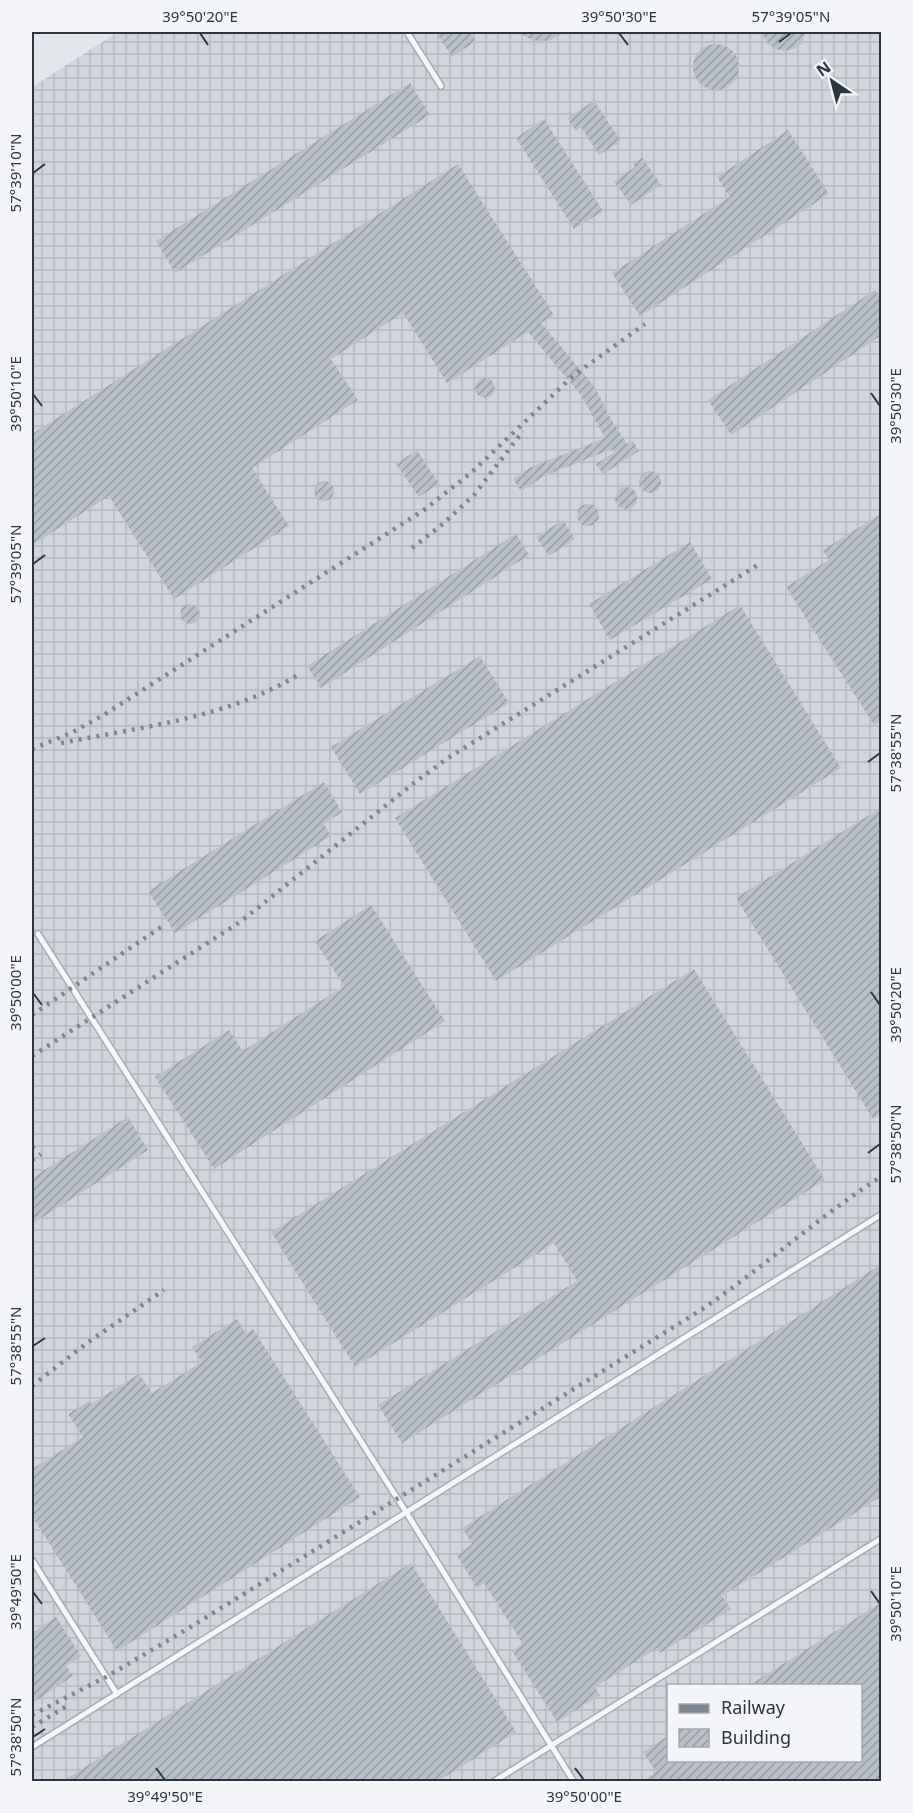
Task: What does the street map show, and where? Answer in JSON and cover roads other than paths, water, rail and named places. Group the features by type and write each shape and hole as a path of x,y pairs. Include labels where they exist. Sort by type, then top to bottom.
{"lane":[{"path":"407,32 441,86"},
{"path":"38,934 406,1512 574,1782"},
{"path":"32,1747 882,1214"},
{"path":"493,1782 882,1538"},
{"path":"32,1560 117,1694"}],"railway":[{"path":"32,749 71,733 102,716 424,510 472,472 574,375 645,324"},
{"path":"412,548 474,495 523,431"},
{"path":"32,1056 240,922 448,758 761,563"},
{"path":"61,743 153,726 213,711 271,690 298,675"},
{"path":"32,1015 164,925"},
{"path":"32,1148 35,1145"},
{"path":"32,1160 41,1154"},
{"path":"32,1715 106,1677 189,1628 701,1310 835,1208 882,1176"},
{"path":"32,1386 87,1343 164,1290"},
{"path":"32,1727 70,1704"}]}
